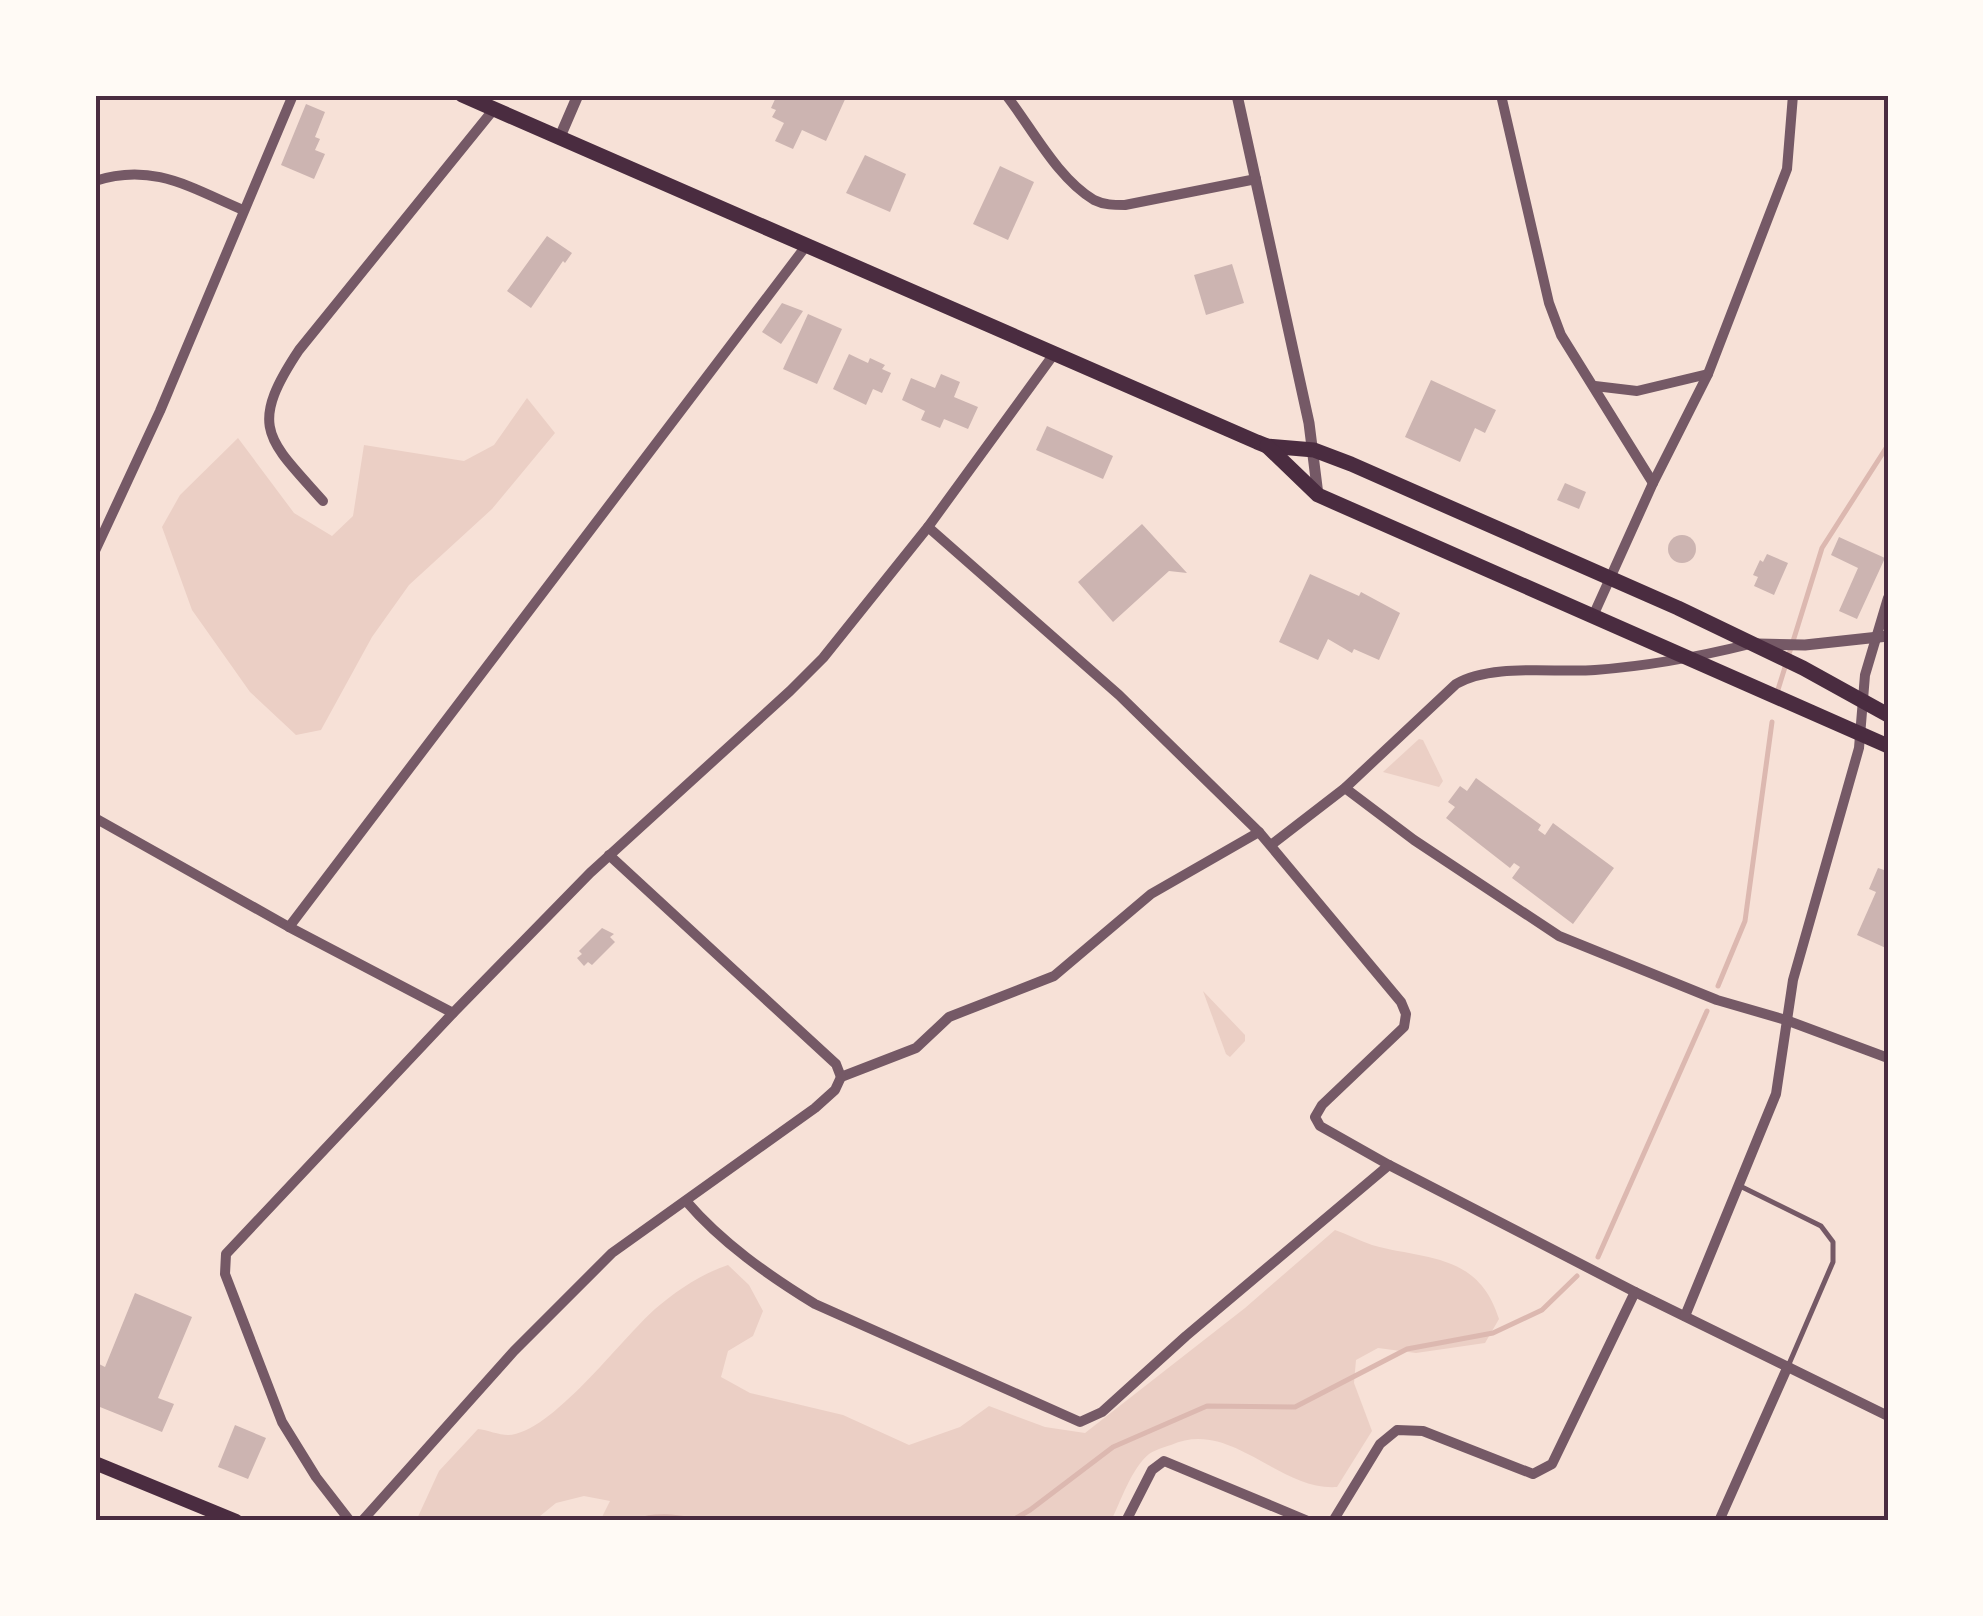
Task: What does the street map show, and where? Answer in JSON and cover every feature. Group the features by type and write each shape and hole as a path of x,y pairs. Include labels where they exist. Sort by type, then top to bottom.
{"main road":[{"path":"462,95 1267,446 1314,450 1678,608 1888,715"},
{"path":"1267,446 1318,495 1888,746"},
{"path":"95,1463 236,1521"}],"street":[{"path":"95,551 160,410 294,95"},
{"path":"559,139 578,95"},
{"path":"1006,95 1064,172 1095,200 1125,205 1256,179"},
{"path":"1237,95 1314,450 1318,495"},
{"path":"1501,95 1549,303 1561,335 1653,483"},
{"path":"1593,616 1708,374 1787,169 1793,95"},
{"path":"323,501 272,443 268,412 280,378 298,350 494,109"},
{"path":"95,182 121,174 153,174 243,210"},
{"path":"289,927 806,246"},
{"path":"350,1521 316,1477 275,1408 225,1274 224,1259 236,1240 609,855 801,680 928,527 1054,354"},
{"path":"1595,386 1637,391 1708,374"},
{"path":"928,527 1119,695 1272,845 1402,1002 1406,1014 1404,1027 1322,1104 1315,1117 1323,1128 1635,1292 1888,1416"},
{"path":"1685,1316 1776,1094 1793,980 1861,734 1865,675 1884,635 1888,598"},
{"path":"1272,845 1346,788 1456,684 1474,674 1593,670 1693,659 1750,644 1805,645 1884,635"},
{"path":"1346,788 1414,840 1560,936 1718,1000 1786,1020 1888,1058"},
{"path":"95,818 453,1013"},
{"path":"841,1076 916,1048 948,1017 1054,976 1151,894 1259,832"},
{"path":"362,1521 582,1279 639,1231 836,1090 841,1076 836,1064 609,855"},
{"path":"686,1201 722,1238 774,1279 815,1304 1080,1422 1102,1412 1186,1336 1389,1166"},
{"path":"1334,1521 1380,1444 1397,1430 1423,1431 1533,1474 1552,1464 1635,1292"},
{"path":"1719,1521 1788,1366"},
{"path":"1126,1521 1152,1470 1164,1461 1308,1521"}],"lane":[{"path":"1740,1186 1821,1226 1834,1242 1833,1262 1788,1366"}],"shaded area":[{"path":"527,398 555,433 492,509 409,585 372,637 321,730 296,735 250,692 192,610 162,527 180,495 238,438 294,513 332,536 353,516 364,445 464,461 494,445"},
{"path":"1419,739 1443,781 1439,787 1383,772"},
{"path":"1203,991 1245,1035 1245,1041 1230,1057 1226,1054"},
{"path":"1335,1230 1372,1245 1430,1257 1464,1270 1490,1297 1499,1319 1485,1343 1416,1353 1378,1348 1356,1360 1354,1383 1372,1431 1337,1487 1295,1478 1234,1447 1193,1439 1157,1450 1143,1460 1111,1521 600,1521 610,1501 584,1496 556,1503 534,1521 416,1521 439,1471 478,1429 508,1435 544,1419 585,1383 655,1309 689,1284 728,1265 749,1285 763,1311 753,1336 728,1351 721,1377 750,1393 843,1415 909,1445 960,1427 989,1406 1045,1427 1085,1433 1245,1308"}],"building":[{"path":"777,95 847,95 826,141 802,130 793,149 775,141 784,123 772,117"},
{"path":"306,104 325,112 315,137 320,139 315,150 325,154 314,179 281,165"},
{"path":"865,155 906,174 890,212 846,193"},
{"path":"1000,166 1034,182 1008,240 973,224"},
{"path":"547,236 572,253 531,308 507,291"},
{"path":"1232,264 1244,303 1206,315 1194,275"},
{"path":"782,303 803,311 781,344 762,332"},
{"path":"808,314 842,329 817,384 783,369"},
{"path":"849,354 868,363 870,358 885,365 882,369 891,373 882,393 873,389 866,405 833,389"},
{"path":"941,374 960,382 954,397 978,407 968,429 944,419 940,428 921,420 925,411 902,400 911,378 935,388"},
{"path":"1431,380 1496,410 1485,433 1475,428 1460,462 1405,437"},
{"path":"1047,426 1113,456 1103,479 1036,450"},
{"path":"1565,483 1586,492 1579,509 1557,500"},
{"path":"1142,524 1187,573 1169,571 1113,622 1078,582"},
{"path":"1682,535 1692,539 1696,549 1692,559 1682,563 1672,559 1668,549 1672,539"},
{"path":"1839,537 1885,558 1857,619 1839,611 1858,568 1831,555"},
{"path":"1767,554 1788,563 1774,595 1754,586 1758,577 1753,575"},
{"path":"1310,574 1359,596 1361,592 1400,613 1379,660 1354,649 1352,653 1328,639 1318,660 1279,642"},
{"path":"1476,778 1541,825 1538,830 1545,835 1553,823 1614,868 1573,924 1512,878 1520,867 1514,863 1510,868 1446,818 1455,807 1448,802 1460,786 1467,791"},
{"path":"1888,861 1888,949 1857,935 1876,892 1869,889 1878,868 1884,870"},
{"path":"602,928 614,934 610,937 615,942 592,965 588,962 584,966 577,958 582,954 579,951"},
{"path":"135,1293 192,1317 158,1398 174,1404 162,1432 95,1405 95,1368 97,1363 105,1367"},
{"path":"235,1425 266,1438 248,1479 218,1467"}],"waterway":[{"path":"1776,696 1822,548 1888,445"},
{"path":"1718,986 1745,921 1772,722"},
{"path":"1598,1257 1707,1011"},
{"path":"1011,1521 1113,1447 1207,1406 1295,1407 1407,1349 1493,1333 1542,1310 1577,1276"},
{"path":"637,1521 661,1517 702,1521"}]}
